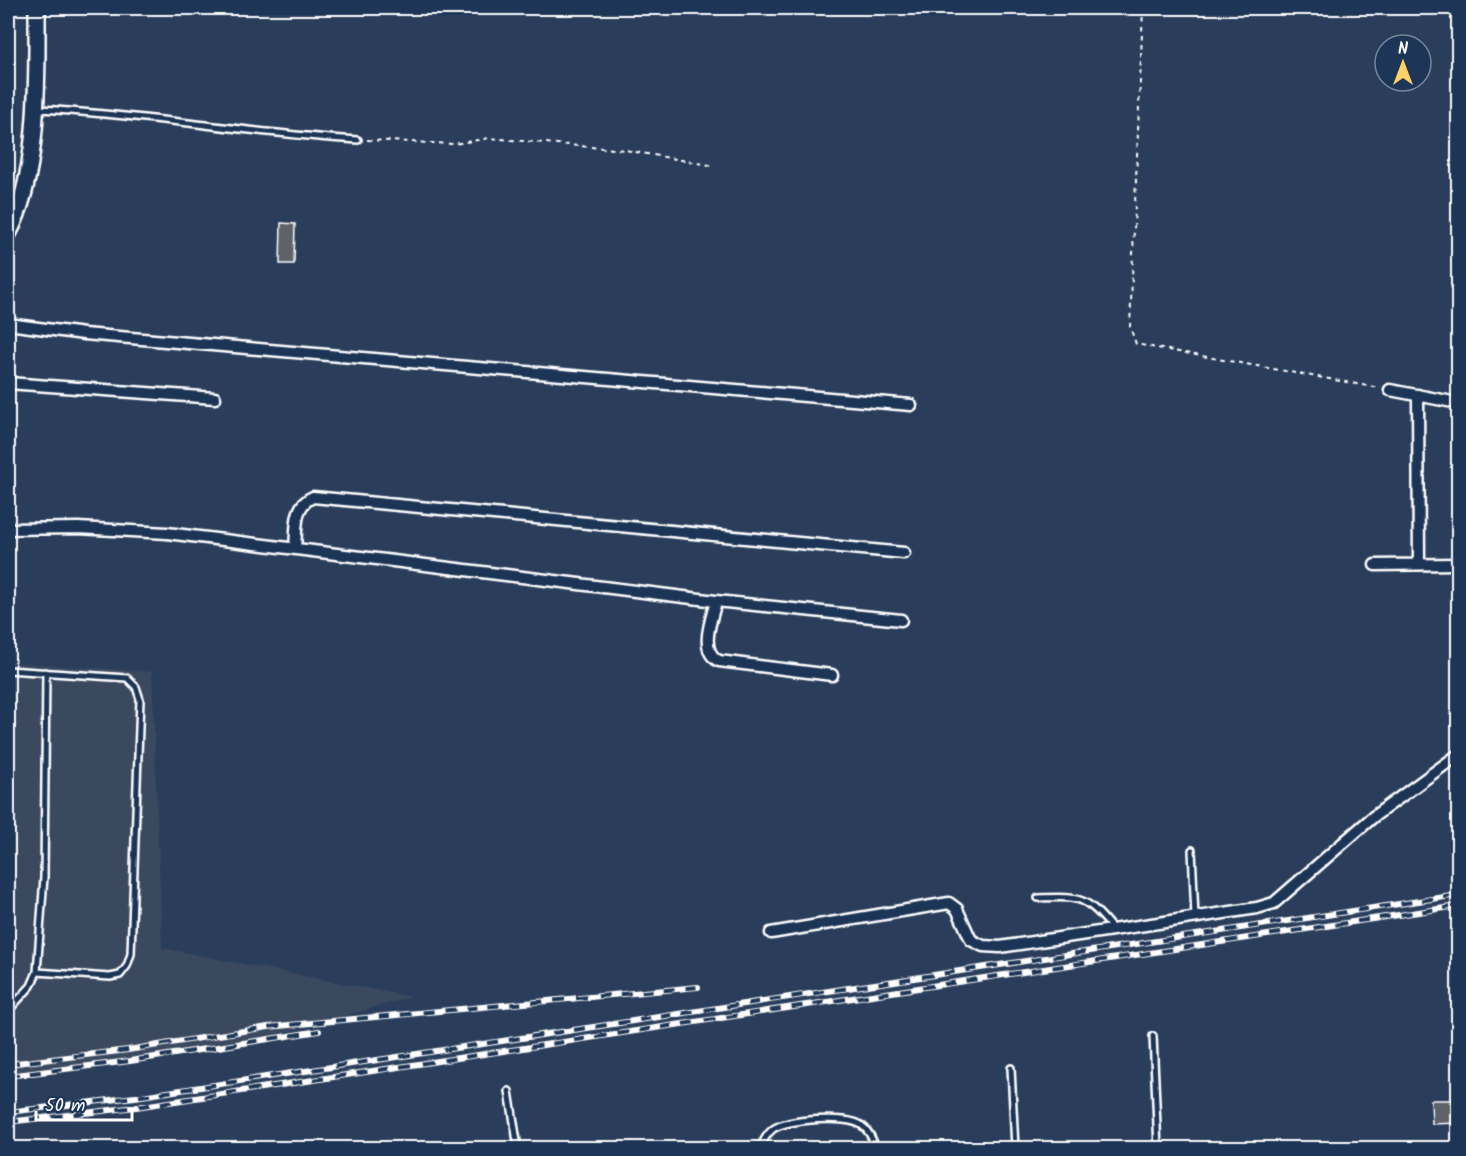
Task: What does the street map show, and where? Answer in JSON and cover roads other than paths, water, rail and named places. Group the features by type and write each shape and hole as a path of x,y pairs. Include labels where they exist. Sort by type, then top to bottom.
{"street":[{"path":"8,234 20,212 36,109 37,8"},
{"path":"8,324 96,335 911,405"},
{"path":"8,383 215,398"},
{"path":"1390,390 1458,403"},
{"path":"1418,395 1419,564"},
{"path":"295,548 299,507 304,500 313,497 904,553"},
{"path":"8,529 78,528 167,533 716,601 901,620"},
{"path":"1375,565 1458,564"},
{"path":"716,601 708,637 708,650 712,658 719,661 832,675"},
{"path":"771,933 949,903 957,909 971,940 983,946 1000,947 1053,940 1112,928 1257,908 1274,903 1373,818 1458,755"}],"lane":[{"path":"36,109 88,112 280,135 358,140"},
{"path":"8,670 127,678 136,687 140,699 131,954 127,966 120,975 110,977 37,972"},
{"path":"8,1011 32,986 37,972 44,877 46,672"},
{"path":"1192,850 1195,916"},
{"path":"1038,898 1063,897 1089,902 1112,928"},
{"path":"1153,1036 1158,1149"},
{"path":"1011,1068 1015,1149"},
{"path":"509,1090 518,1149"},
{"path":"760,1149 773,1129 789,1123 843,1119 861,1125 873,1138 876,1149"}],"railway":[{"path":"8,1112 135,1097 1458,895"},
{"path":"8,1122 136,1107 1458,906"},
{"path":"8,1064 128,1050 268,1027 698,987"},
{"path":"8,1076 130,1061 319,1031"}]}
